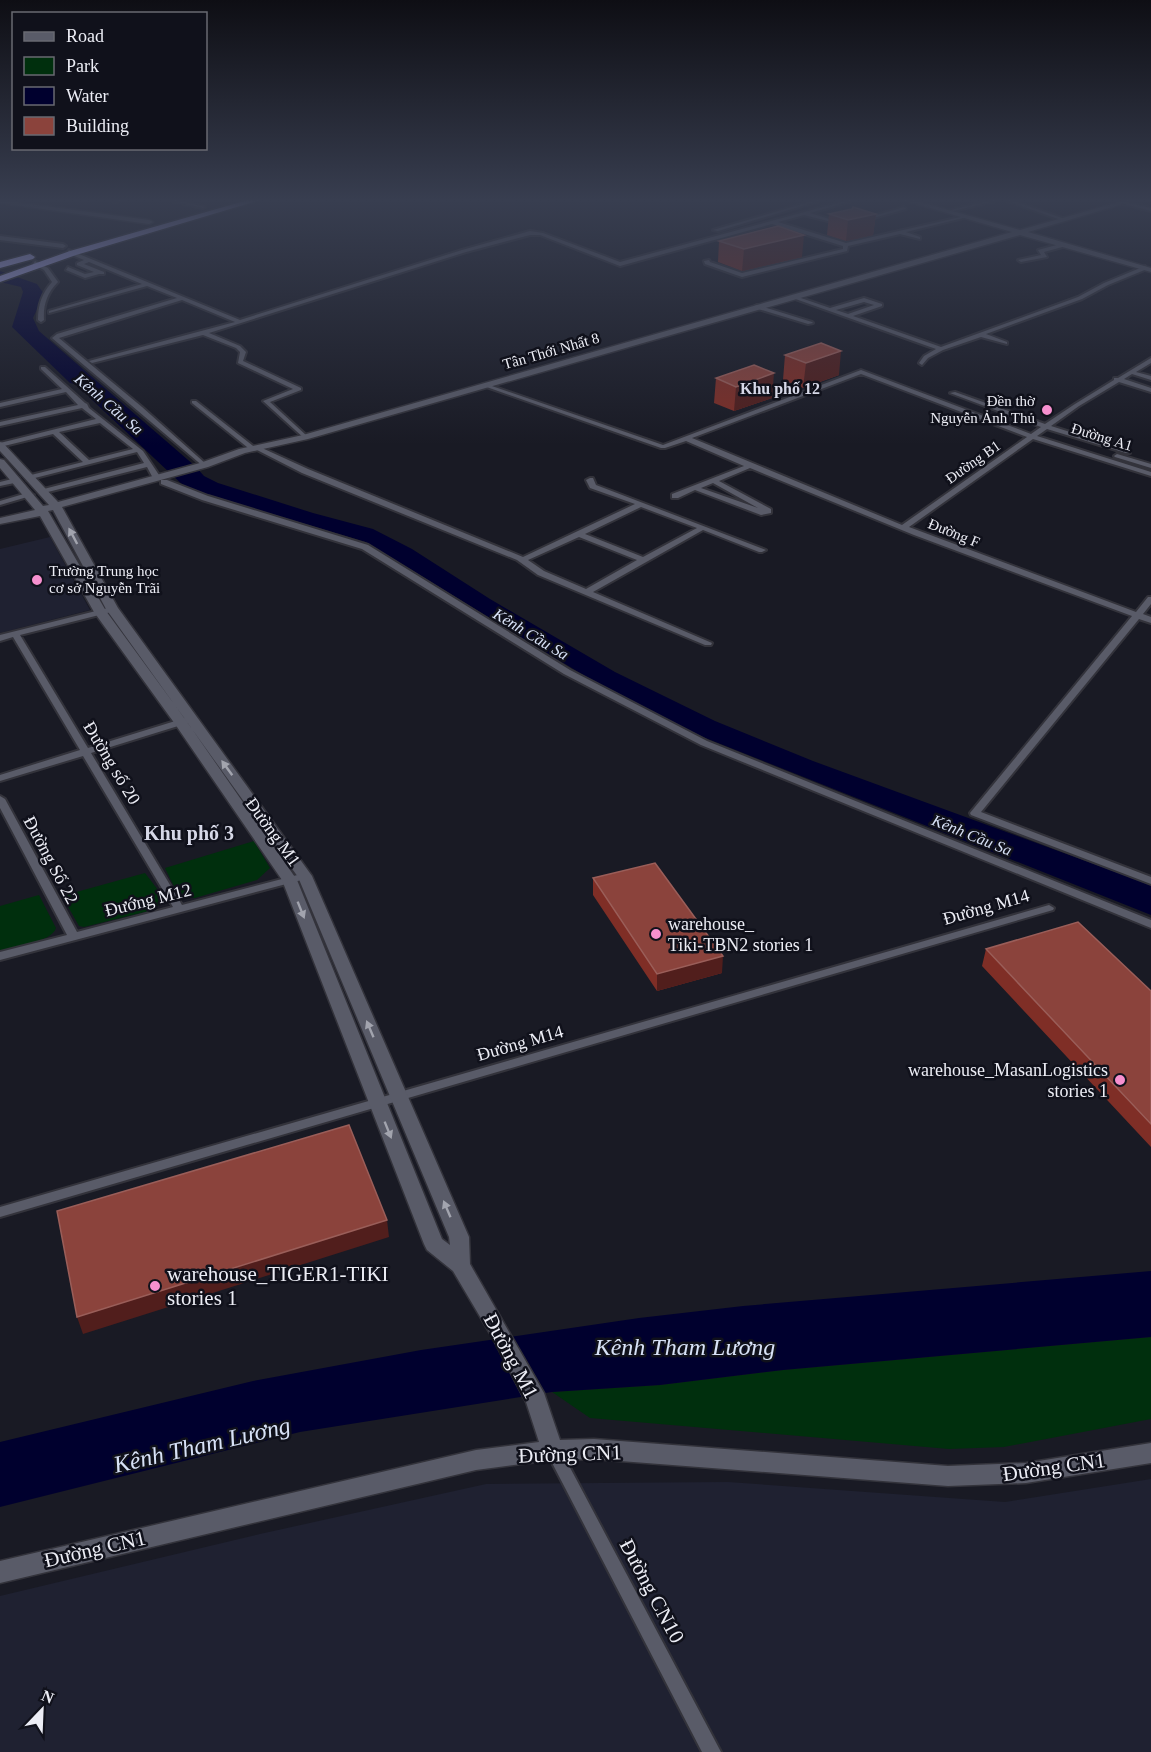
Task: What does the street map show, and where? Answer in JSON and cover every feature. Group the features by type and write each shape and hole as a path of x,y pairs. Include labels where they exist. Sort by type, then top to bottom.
{"street":[{"path":"41,320 44,298 49,287 55,282"},
{"path":"142,282 240,322"},
{"path":"93,361 204,333 367,282"},
{"name":"Tân Thới Nhất 8","path":"0,522 22,515 49,511 206,467 257,449 847,282"},
{"path":"922,363 926,357 941,349 1080,298 1112,282"},
{"path":"51,312 147,284"},
{"path":"794,297 941,349"},
{"path":"182,298 55,338 140,408 206,467"},
{"path":"830,310 864,300 880,305 847,316"},
{"path":"757,307 810,323"},
{"path":"204,333 238,347 243,352 240,362 299,389 266,401 305,437"},
{"path":"979,334 1005,343"},
{"name":"Đường B1","path":"904,527 1116,379 1151,360"},
{"path":"43,368 138,450 160,480 205,498 365,548 567,672 704,743 1151,924"},
{"path":"484,385 663,447 861,372 1036,434"},
{"path":"1130,372 1151,378"},
{"path":"850,375 1036,434"},
{"path":"1116,379 1151,390"},
{"path":"0,405 68,390"},
{"name":"Đường A1","path":"953,393 1036,434 1151,474"},
{"name":"Đường A1","path":"944,397 1151,482"},
{"path":"194,402 257,449 305,471 523,560 541,573 708,643"},
{"path":"0,424 85,405"},
{"path":"0,445 102,420"},
{"path":"55,432 88,463"},
{"name":"Đường A1","path":"1036,434 1151,459"},
{"name":"Đường A1","path":"1036,434 1151,466"},
{"name":"Đường F","path":"686,438 748,466 1026,576 1151,620"},
{"name":"Đường M1","path":"0,445 23,479 49,511 106,610 186,720 305,876 459,1237 460,1265"},
{"path":"0,484 138,450"},
{"path":"0,503 149,464"},
{"name":"Đường M1","path":"1,465 23,479"},
{"path":"675,496 748,466"},
{"path":"590,480 593,486 762,550"},
{"path":"695,488 764,513 768,511 713,480"},
{"path":"523,560 641,504"},
{"path":"586,592 702,528"},
{"path":"579,534 643,560"},
{"path":"1151,599 975,813 1151,881"},
{"path":"0,638 106,610"},
{"name":"Đường số 20","path":"15,634 87,751 179,909"},
{"path":"0,778 186,720"},
{"name":"Đường M1","path":"186,720 289,880 434,1244 460,1265 502,1336 536,1400 553,1450"},
{"name":"Đường Số 22","path":"0,799 73,936"},
{"name":"Đướng M12","path":"0,956 305,876"},
{"name":"Đường M14","path":"0,1212 1049,908"},
{"name":"Đường CN1","path":"0,1572 476,1460 553,1450 594,1449 948,1476 988,1476 1151,1454"},
{"name":"Đường CN10","path":"553,1450 712,1752"}],"shaded area":[{"name":"Trường Trung học cơ sở Nguyễn Trãi","path":"50,537 90,610 0,633 0,549"},
{"path":"1151,1479 1151,1752 0,1752 0,1596 260,1534 486,1484 728,1482 1005,1502"}],"green space":[{"path":"254,841 270,868 257,880 195,898 179,892 165,868"},
{"path":"145,873 165,899 153,910 84,927 79,926 62,896"},
{"path":"39,895 56,928 53,933 23,946 0,951 0,906"},
{"path":"1151,1337 1151,1419 1004,1447 949,1449 590,1418 552,1392 660,1385 783,1370"}],"water":[{"name":"Kênh Cầu Sa","path":"0,282 31,282 37,284 44,294 33,318 39,331 204,476 218,483 313,513 373,529 412,549 490,599 615,672 715,721 813,761 1151,885 1151,915 703,737 611,692 366,542 187,489 89,397 88,390 83,386 70,383 12,327 23,292 21,287"},
{"name":"Kênh Tham Lương","path":"1151,1271 1151,1337 783,1370 660,1385 552,1392 300,1432 0,1507 0,1442 253,1381 421,1350 639,1318 743,1306"}],"building":[{"path":"821,343 841,351 806,363 785,355"},
{"path":"754,365 774,373 736,387 716,378"},
{"name":"warehouse_ Tiki-TBN2 stories 1","path":"655,863 723,956 657,974 593,878"},
{"name":"warehouse_MasanLogistics stories 1","path":"1078,922 1151,991 1151,1124 986,949"},
{"name":"warehouse_TIGER1-TIKI stories 1","path":"349,1125 387,1220 77,1317 57,1211"}],"place":[{"name":"Đền thờ Nguyễn Ảnh Thủ","path":"1047,410"},
{"name":"Trường Trung học cơ sở Nguyễn Trãi","path":"37,580"},
{"name":"warehouse_ Tiki-TBN2 stories 1","path":"656,934"},
{"name":"warehouse_MasanLogistics stories 1","path":"1120,1080"},
{"name":"warehouse_TIGER1-TIKI stories 1","path":"155,1286"}],"district":[{"name":"Khu phố 12","path":"780,388"},
{"name":"Khu phố 3","path":"189,833"}]}
